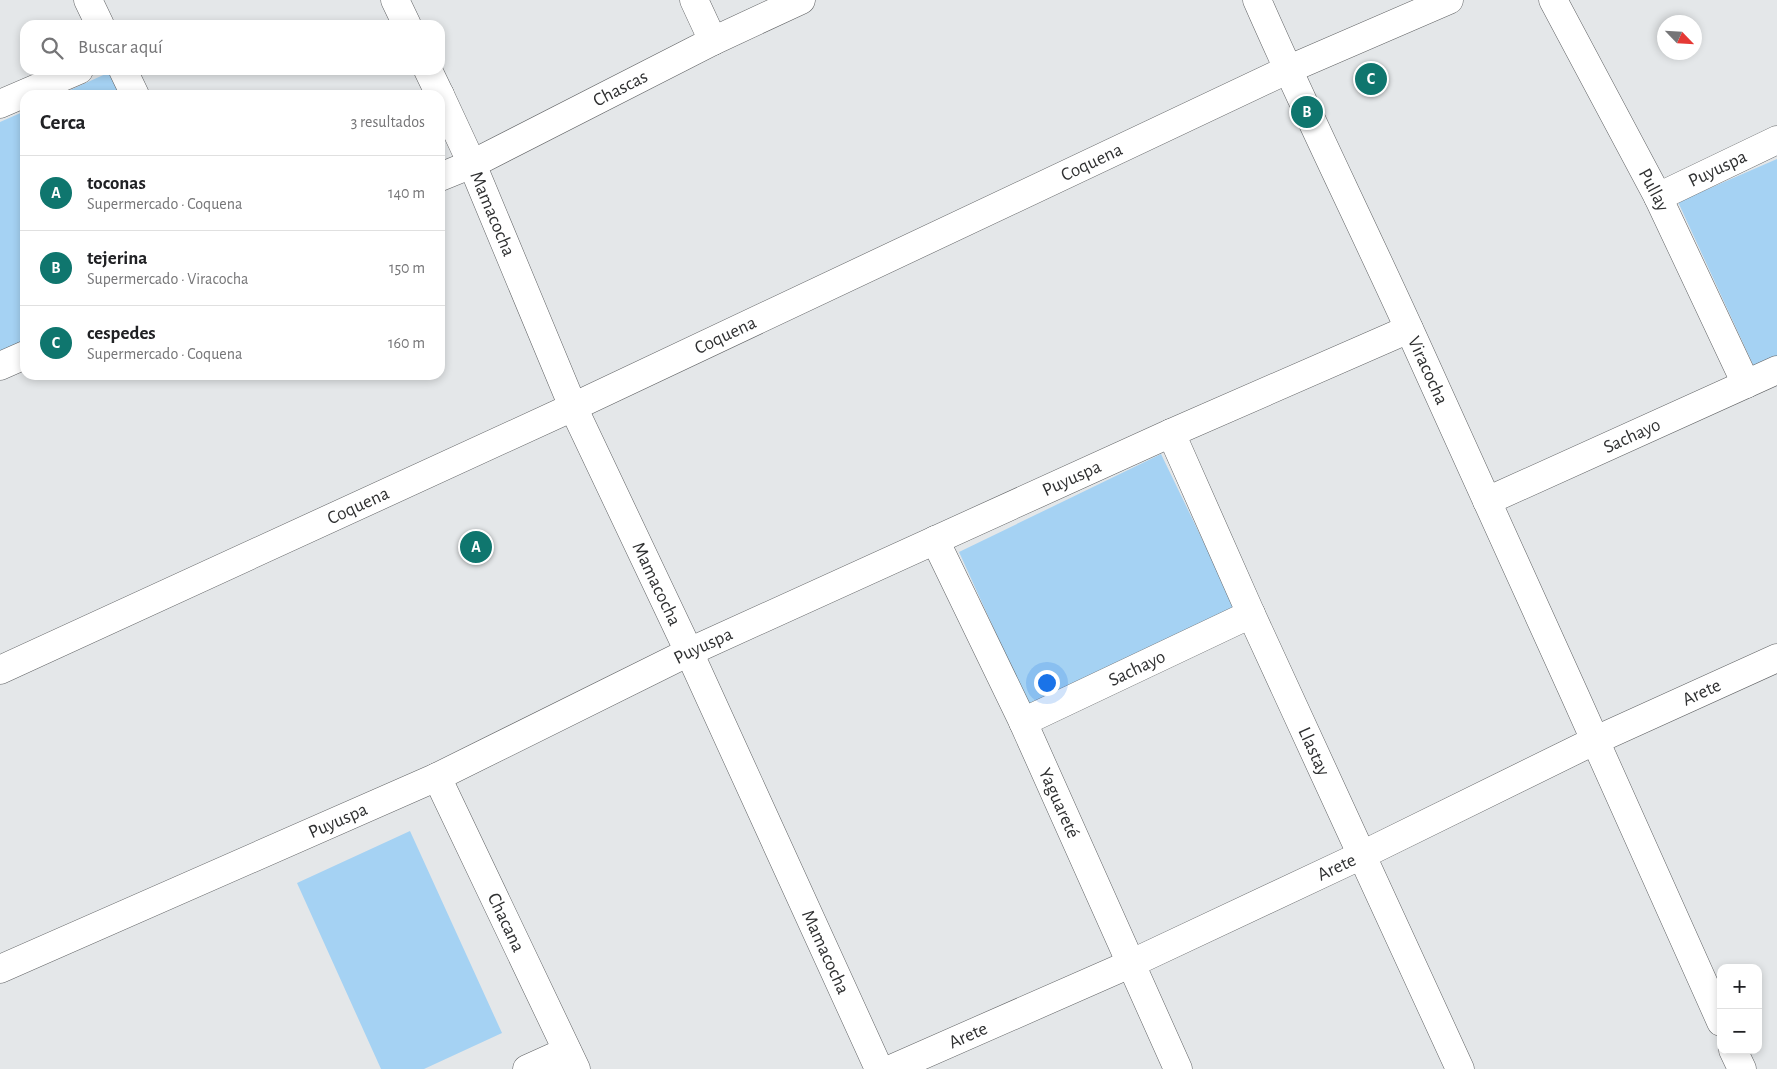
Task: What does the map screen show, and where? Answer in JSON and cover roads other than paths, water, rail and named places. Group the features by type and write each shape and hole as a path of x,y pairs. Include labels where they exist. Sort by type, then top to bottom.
{"street":[{"path":"88,0 98,20"},
{"path":"396,0 405,20"},
{"path":"694,0 712,41"},
{"name":"Chascas","path":"445,176 472,164 712,41 801,0"},
{"name":"Viracocha","path":"1257,0 1287,70 1409,329 1596,740 1717,1013"},
{"name":"Coquena","path":"0,670 573,407 1287,70 1449,0"},
{"name":"Pullay","path":"1553,0 1658,197 1746,384"},
{"path":"33,90 67,75"},
{"path":"125,75 133,90"},
{"name":"Mamacocha","path":"430,75 438,90"},
{"path":"0,104 20,95"},
{"name":"Mamacocha","path":"445,106 472,164 573,407 689,652 879,1069"},
{"name":"Puyuspa","path":"1658,197 1777,140"},
{"name":"Puyuspa","path":"0,969 437,777 689,652 1171,433 1409,329"},
{"path":"0,366 20,357"},
{"name":"Sachayo","path":"1487,501 1777,370"},
{"name":"Llastay","path":"1171,433 1251,614 1460,1069"},
{"name":"Yaguareté","path":"936,540 1023,722 1178,1069"},
{"name":"Sachayo","path":"1023,722 1251,614"},
{"name":"Arete","path":"890,1069 1130,964 1362,855 1596,740 1777,658"},
{"name":"Chacana","path":"437,777 571,1060"},
{"path":"1735,1054 1742,1069"},
{"path":"527,1069 571,1060"}],"place":[{"name":"cespedes","path":"1371,79"},
{"name":"tejerina","path":"1307,112"},
{"name":"toconas","path":"476,547"}]}
